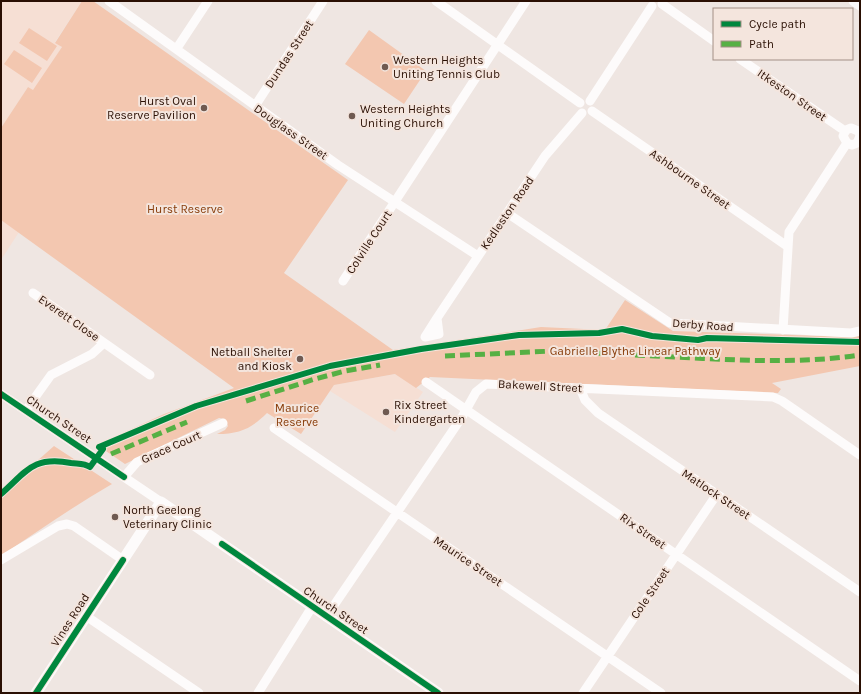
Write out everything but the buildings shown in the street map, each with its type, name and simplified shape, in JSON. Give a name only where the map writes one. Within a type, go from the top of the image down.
[{"type":"main road","name":"Vines Road","points":[[36,693],[161,502]]},
{"type":"main road","name":"Church Street","points":[[161,502],[438,693]]},
{"type":"street","name":"Douglass Street","points":[[109,1],[177,48],[338,165],[478,256]]},
{"type":"street","points":[[177,48],[208,1]]},
{"type":"street","name":"Dundas Street","points":[[255,106],[323,1]]},
{"type":"street","points":[[436,1],[580,103]]},
{"type":"street","name":"Colville Court","points":[[343,281],[526,1]]},
{"type":"street","points":[[853,1],[860,6]]},
{"type":"street","points":[[590,101],[650,4],[658,7],[663,3],[713,40]]},
{"type":"street","name":"Itkeston Street","points":[[741,60],[845,132]]},
{"type":"street","points":[[580,103],[583,100],[590,101]]},
{"type":"street","points":[[580,103],[580,110],[582,113],[586,114],[594,108],[590,101]]},
{"type":"street","name":"Ashbourne Street","points":[[592,111],[787,246]]},
{"type":"street","name":"Kedleston Road","points":[[438,318],[545,156],[582,113]]},
{"type":"street","points":[[849,128],[859,134],[855,144],[847,143],[844,139],[845,132],[849,128]]},
{"type":"street","points":[[783,330],[789,232],[847,143]]},
{"type":"street","name":"Derby Road","points":[[507,213],[667,322],[783,330],[851,333],[860,331]]},
{"type":"street","name":"Everett Close","points":[[33,292],[150,375]]},
{"type":"street","name":"Everett Close","points":[[26,410],[51,375],[92,354],[104,343]]},
{"type":"street","name":"Rix Street","points":[[426,382],[860,681]]},
{"type":"street","name":"Bakewell Street","points":[[326,617],[466,410],[476,392],[486,384],[774,397],[860,455]]},
{"type":"street","name":"Matlock Street","points":[[580,388],[585,400],[598,413],[860,592]]},
{"type":"street","name":"Church Street","points":[[1,394],[161,502]]},
{"type":"street","name":"Grace Court","points":[[124,477],[137,462],[223,423]]},
{"type":"street","name":"Maurice Street","points":[[274,428],[661,693]]},
{"type":"street","name":"Cole Street","points":[[583,693],[717,494]]},
{"type":"street","points":[[1,560],[58,526],[68,524],[74,526],[122,560]]},
{"type":"street","points":[[258,693],[312,607]]},
{"type":"street","points":[[86,616],[199,693]]},
{"type":"shaded area","points":[[1,1],[82,1],[55,42],[62,47],[33,91],[28,87],[1,128]]},
{"type":"shaded area","points":[[1,220],[19,232],[1,260]]},
{"type":"shaded area","name":"Rix Street Kindergarten","points":[[396,374],[423,392],[395,432],[330,391],[334,385]]},
{"type":"green space","name":"Hurst Reserve","points":[[82,1],[93,1],[348,180],[284,273],[393,350],[541,327],[605,330],[625,300],[673,331],[851,337],[860,336],[860,366],[772,383],[781,389],[778,393],[430,377],[416,388],[395,374],[334,385],[301,434],[267,413],[256,423],[245,429],[232,433],[217,434],[225,430],[228,426],[225,419],[219,418],[125,464],[97,445],[164,414],[234,388],[1,220],[1,128],[28,87],[33,90],[62,47],[55,43]]},
{"type":"green space","points":[[29,28],[57,46],[47,61],[19,43]]},
{"type":"green space","name":"Western Heights Uniting Tennis Club","points":[[369,30],[426,71],[404,104],[345,64]]},
{"type":"green space","points":[[14,50],[42,68],[32,83],[4,64]]},
{"type":"green space","points":[[54,446],[112,484],[1,556],[1,493]]},
{"type":"marked path","points":[[445,356],[553,351],[615,354]]},
{"type":"marked path","points":[[635,355],[776,361],[860,355]]},
{"type":"marked path","points":[[246,401],[315,379],[345,371],[380,365]]},
{"type":"marked path","points":[[111,454],[187,422]]},
{"type":"cycle path","points":[[1,494],[25,472],[39,464],[58,461],[83,464],[90,467],[103,449],[99,447],[196,406],[330,366],[421,349],[519,335],[599,333],[622,329],[652,336],[698,340],[707,338],[860,342]]},
{"type":"cycle path","points":[[1,394],[124,477]]},
{"type":"cycle path","points":[[222,544],[438,693]]},
{"type":"cycle path","points":[[36,693],[123,560]]},
{"type":"place","name":"Western Heights Uniting Tennis Club","points":[[385,67]]},
{"type":"place","name":"Hurst Oval Reserve Pavilion","points":[[204,108]]},
{"type":"place","name":"Western Heights Uniting Church","points":[[352,116]]},
{"type":"place","name":"Netball Shelter and Kiosk","points":[[300,359]]},
{"type":"place","name":"Rix Street Kindergarten","points":[[386,412]]},
{"type":"place","name":"North Geelong Veterinary Clinic","points":[[115,517]]},
{"type":"park label","name":"Gabrielle Blythe Linear Pathway","points":[[635,351]]},
{"type":"park label","name":"Maurice Reserve","points":[[297,415]]}]
